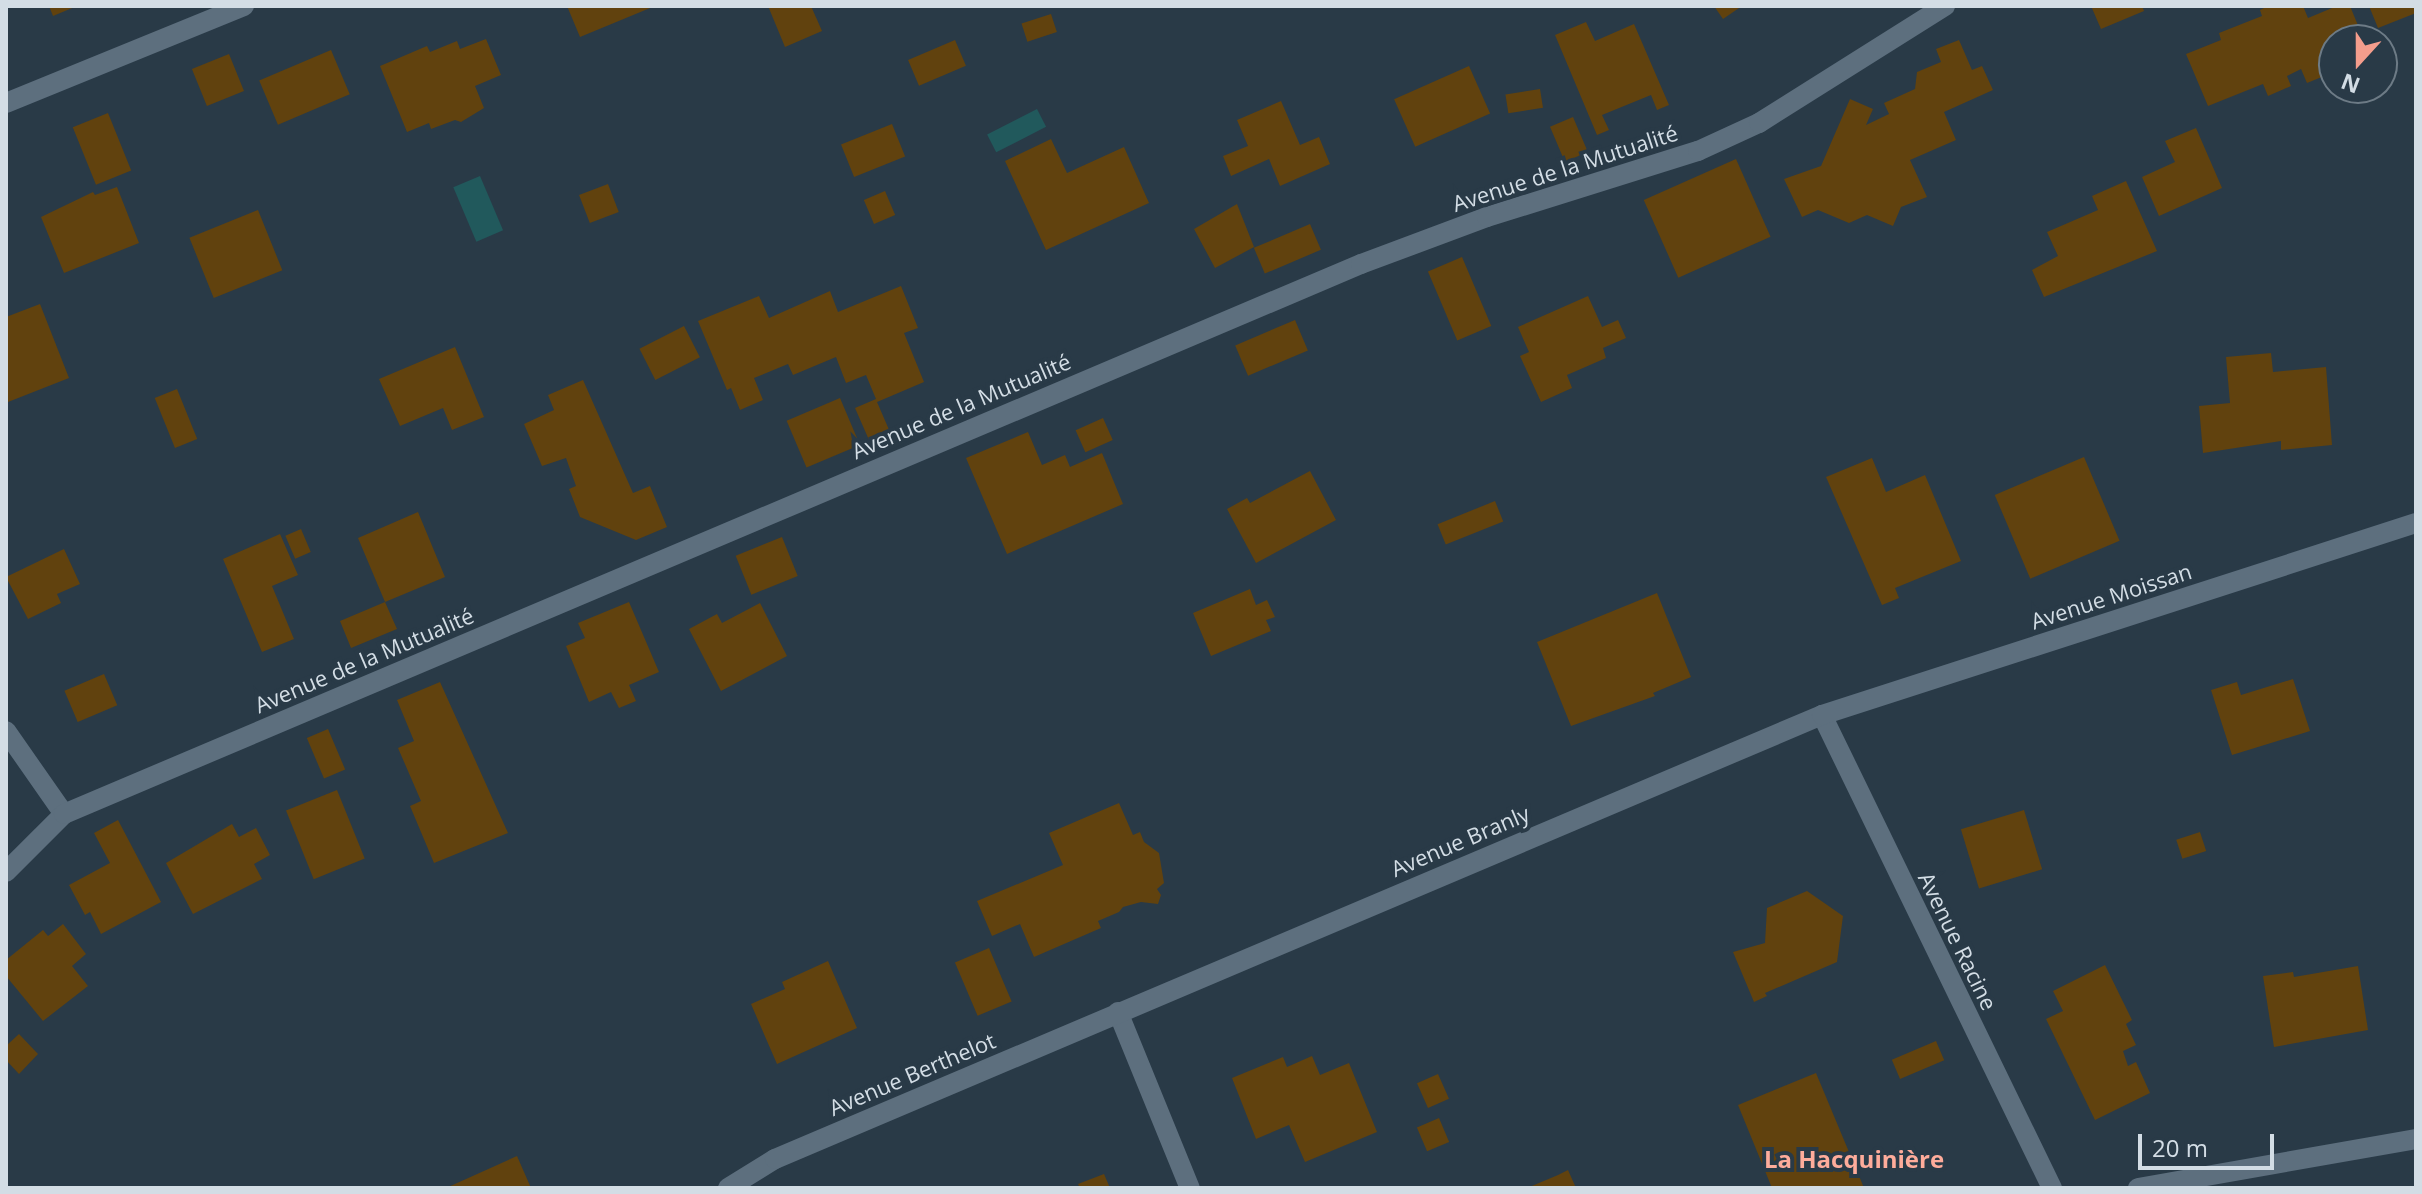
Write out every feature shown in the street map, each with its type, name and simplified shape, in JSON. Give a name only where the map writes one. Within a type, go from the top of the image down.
[{"type":"street","points":[[6,103],[244,6]]},
{"type":"street","name":"Avenue de la Mutualité","points":[[6,872],[64,814],[1361,264],[1487,217],[1698,151],[1759,123],[1945,6]]},
{"type":"street","name":"Avenue Moissan","points":[[1822,715],[2416,523]]},
{"type":"street","name":"Avenue Branly","points":[[1118,1012],[1822,715]]},
{"type":"street","name":"Avenue Racine","points":[[1822,715],[2052,1188]]},
{"type":"street","points":[[6,731],[64,814]]},
{"type":"street","points":[[1118,1012],[1190,1188]]},
{"type":"street","name":"Avenue Berthelot","points":[[728,1188],[775,1159],[1118,1012]]},
{"type":"street","points":[[2138,1188],[2416,1139]]},
{"type":"shaded area","points":[[1037,109],[1046,127],[996,152],[987,134]]},
{"type":"shaded area","points":[[480,176],[503,230],[476,242],[453,187]]},
{"type":"building","points":[[49,6],[77,6],[53,16]]},
{"type":"building","points":[[567,6],[655,6],[580,37]]},
{"type":"building","points":[[768,6],[811,6],[822,31],[785,47]]},
{"type":"building","points":[[1714,6],[1742,6],[1723,19]]},
{"type":"building","points":[[2091,6],[2142,6],[2144,11],[2101,29]]},
{"type":"building","points":[[2268,6],[2303,6],[2308,18],[2337,6],[2350,6],[2357,24],[2318,24],[2318,79],[2307,83],[2301,69],[2287,76],[2291,86],[2268,96],[2263,84],[2208,106],[2186,54],[2221,40],[2219,33],[2262,16],[2260,10]]},
{"type":"building","points":[[2369,6],[2416,6],[2416,13],[2388,24],[2376,24]]},
{"type":"building","points":[[1051,14],[1057,32],[1027,42],[1022,24]]},
{"type":"building","points":[[1586,22],[1595,41],[1634,24],[1669,105],[1657,110],[1651,95],[1602,115],[1609,130],[1597,135],[1555,35]]},
{"type":"building","points":[[486,39],[501,75],[475,86],[484,108],[461,122],[455,120],[431,129],[429,123],[407,132],[380,66],[427,46],[430,52],[457,41],[460,49]]},
{"type":"building","points":[[955,40],[966,66],[919,86],[908,60]]},
{"type":"building","points":[[1959,40],[1972,70],[1982,66],[1993,90],[1944,112],[1956,140],[1910,160],[1927,197],[1901,207],[1893,226],[1867,215],[1849,223],[1818,210],[1802,217],[1784,179],[1821,166],[1850,99],[1873,109],[1866,125],[1889,114],[1884,103],[1915,89],[1917,72],[1941,62],[1936,49]]},
{"type":"building","points":[[331,50],[350,94],[278,125],[259,80]]},
{"type":"building","points":[[229,54],[244,91],[207,106],[192,69]]},
{"type":"building","points":[[1469,66],[1490,114],[1415,147],[1394,99]]},
{"type":"building","points":[[1540,89],[1543,108],[1508,113],[1505,94]]},
{"type":"building","points":[[1281,101],[1300,145],[1319,137],[1330,164],[1280,186],[1269,159],[1231,176],[1223,156],[1248,146],[1237,120]]},
{"type":"building","points":[[108,113],[131,170],[96,185],[73,127]]},
{"type":"building","points":[[1573,117],[1588,152],[1565,162],[1550,127]]},
{"type":"building","points":[[892,124],[905,156],[854,177],[841,145]]},
{"type":"building","points":[[2196,128],[2222,188],[2159,216],[2142,177],[2175,162],[2165,141]]},
{"type":"building","points":[[1051,139],[1067,173],[1124,147],[1149,203],[1046,250],[1005,161]]},
{"type":"building","points":[[1736,159],[1771,237],[1678,278],[1644,200]]},
{"type":"building","points":[[2126,181],[2157,251],[2044,297],[2032,270],[2058,256],[2047,232],[2098,210],[2092,196]]},
{"type":"building","points":[[608,184],[619,212],[590,223],[579,195]]},
{"type":"building","points":[[117,187],[139,243],[64,273],[41,217],[93,192],[95,195]]},
{"type":"building","points":[[885,191],[895,215],[874,224],[864,200]]},
{"type":"building","points":[[1237,204],[1254,247],[1215,268],[1194,229]]},
{"type":"building","points":[[258,210],[282,270],[214,298],[189,238]]},
{"type":"building","points":[[1310,224],[1321,250],[1265,274],[1254,248]]},
{"type":"building","points":[[1462,257],[1491,326],[1457,340],[1428,271]]},
{"type":"building","points":[[901,286],[918,328],[904,333],[924,382],[877,402],[890,432],[869,440],[855,408],[876,399],[866,375],[846,383],[836,357],[793,375],[788,364],[754,378],[763,400],[740,410],[731,388],[727,390],[698,321],[759,296],[769,318],[830,291],[838,312]]},
{"type":"building","points":[[1588,296],[1602,327],[1618,320],[1626,338],[1603,348],[1606,358],[1567,375],[1572,388],[1541,402],[1520,356],[1529,352],[1518,327]]},
{"type":"building","points":[[40,304],[69,378],[8,402],[6,317]]},
{"type":"building","points":[[1295,320],[1308,350],[1248,376],[1235,345]]},
{"type":"building","points":[[684,326],[700,357],[655,380],[639,349]]},
{"type":"building","points":[[455,347],[484,417],[452,430],[443,408],[400,426],[379,379]]},
{"type":"building","points":[[2271,353],[2273,372],[2326,367],[2332,445],[2281,450],[2281,441],[2203,453],[2199,406],[2230,403],[2226,357]]},
{"type":"building","points":[[583,380],[633,493],[650,486],[667,527],[636,540],[580,517],[569,489],[576,486],[566,458],[542,466],[524,424],[554,410],[548,395]]},
{"type":"building","points":[[177,389],[197,439],[175,448],[155,398]]},
{"type":"building","points":[[840,398],[860,445],[807,468],[787,421]]},
{"type":"building","points":[[1103,418],[1113,440],[1085,452],[1076,430]]},
{"type":"building","points":[[1028,432],[1042,465],[1065,455],[1070,467],[1102,453],[1123,504],[1007,554],[966,458]]},
{"type":"building","points":[[2084,457],[2120,541],[2030,579],[1995,495]]},
{"type":"building","points":[[1872,458],[1886,492],[1925,475],[1961,561],[1895,588],[1899,598],[1882,605],[1826,477]]},
{"type":"building","points":[[1310,471],[1336,520],[1256,563],[1227,509],[1247,498],[1250,503]]},
{"type":"building","points":[[1495,501],[1503,521],[1446,545],[1438,524]]},
{"type":"building","points":[[418,512],[445,577],[385,602],[358,538]]},
{"type":"building","points":[[301,529],[311,552],[295,559],[285,536]]},
{"type":"building","points":[[280,534],[298,575],[272,586],[294,639],[262,652],[223,559]]},
{"type":"building","points":[[782,537],[798,576],[751,595],[736,556]]},
{"type":"building","points":[[64,549],[80,584],[57,594],[61,603],[28,619],[6,577]]},
{"type":"building","points":[[1250,589],[1256,605],[1267,600],[1275,617],[1266,620],[1271,631],[1211,656],[1193,613]]},
{"type":"building","points":[[1657,593],[1691,677],[1653,693],[1655,696],[1571,726],[1537,642]]},
{"type":"building","points":[[385,602],[397,629],[351,648],[340,621]]},
{"type":"building","points":[[629,602],[659,672],[629,685],[636,701],[619,708],[611,692],[589,702],[566,646],[585,638],[578,623]]},
{"type":"building","points":[[760,603],[787,656],[721,691],[689,629],[717,614],[722,623]]},
{"type":"building","points":[[104,674],[117,705],[78,722],[64,691]]},
{"type":"building","points":[[2293,679],[2310,731],[2232,755],[2211,690],[2237,682],[2241,695]]},
{"type":"building","points":[[440,682],[508,833],[434,863],[410,806],[421,801],[398,748],[414,741],[397,700]]},
{"type":"building","points":[[328,729],[345,770],[324,778],[307,738]]},
{"type":"building","points":[[337,790],[365,859],[314,879],[286,811]]},
{"type":"building","points":[[1119,803],[1133,835],[1140,832],[1144,842],[1159,853],[1164,883],[1157,889],[1161,895],[1158,904],[1141,902],[1123,907],[1119,912],[1098,921],[1101,928],[1034,957],[1020,924],[992,936],[977,901],[1063,865],[1049,833]]},
{"type":"building","points":[[2024,810],[2042,869],[1979,889],[1961,829]]},
{"type":"building","points":[[118,820],[161,902],[101,934],[90,912],[85,915],[69,885],[110,863],[94,833]]},
{"type":"building","points":[[232,824],[239,837],[256,828],[270,855],[254,864],[262,879],[193,914],[166,863]]},
{"type":"building","points":[[2200,832],[2206,851],[2182,859],[2176,840]]},
{"type":"building","points":[[1807,891],[1843,916],[1837,962],[1765,993],[1767,996],[1754,1002],[1733,952],[1765,943],[1767,908]]},
{"type":"building","points":[[63,924],[86,954],[72,966],[88,986],[43,1021],[6,976],[6,960],[43,930],[48,936]]},
{"type":"building","points":[[989,948],[1012,1001],[978,1016],[955,962]]},
{"type":"building","points":[[828,961],[857,1028],[777,1064],[751,1004],[785,989],[782,982]]},
{"type":"building","points":[[2105,965],[2132,1020],[2126,1024],[2136,1045],[2123,1051],[2128,1066],[2136,1062],[2150,1093],[2095,1120],[2046,1019],[2063,1011],[2053,991]]},
{"type":"building","points":[[2358,966],[2368,1030],[2274,1047],[2263,976],[2293,972],[2294,977]]},
{"type":"building","points":[[19,1034],[38,1054],[19,1074],[6,1060],[6,1046]]},
{"type":"building","points":[[1936,1041],[1944,1060],[1900,1079],[1892,1060]]},
{"type":"building","points":[[1312,1056],[1320,1075],[1349,1063],[1377,1132],[1305,1162],[1289,1125],[1256,1139],[1232,1078],[1283,1057],[1287,1067]]},
{"type":"building","points":[[1816,1073],[1864,1188],[1772,1188],[1738,1105]]},
{"type":"building","points":[[1438,1074],[1449,1099],[1428,1108],[1417,1083]]},
{"type":"building","points":[[1439,1118],[1449,1142],[1427,1151],[1417,1127]]},
{"type":"building","points":[[517,1156],[531,1188],[446,1188]]},
{"type":"building","points":[[1568,1170],[1576,1188],[1527,1188],[1558,1175]]},
{"type":"building","points":[[1104,1174],[1110,1188],[1080,1188],[1078,1184]]},
{"type":"district","name":"La Hacquinière","points":[[1854,1159]]}]
